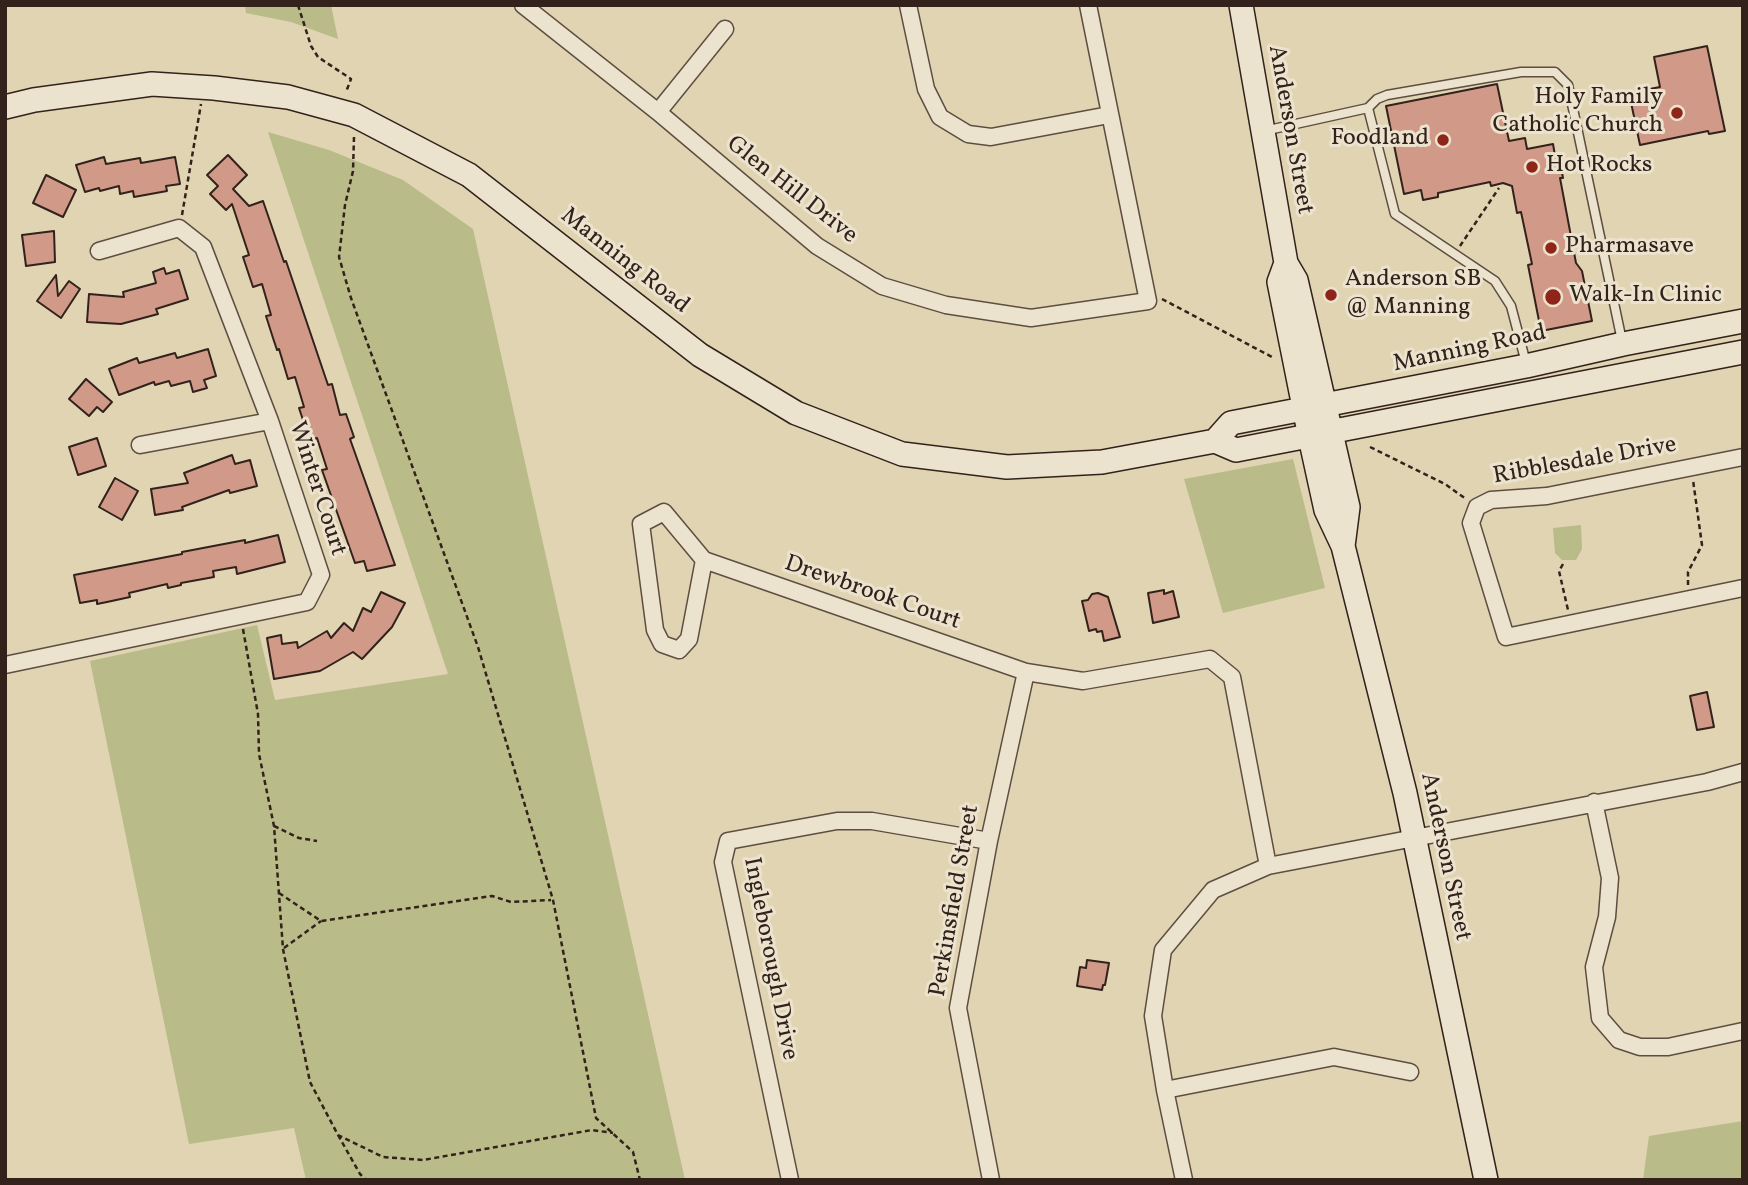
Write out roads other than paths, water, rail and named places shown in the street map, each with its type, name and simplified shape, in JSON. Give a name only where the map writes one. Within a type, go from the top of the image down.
[{"type":"main road","name":"Anderson Street","points":[[1241,5],[1261,132],[1286,263],[1296,280],[1315,407],[1321,435],[1348,507],[1343,546],[1405,793],[1486,1180]]},
{"type":"main road","name":"Manning Road","points":[[5,107],[34,100],[152,84],[288,97],[354,115],[469,175],[700,355],[796,413],[902,454],[1007,467],[1102,463],[1215,441],[1236,450],[1743,352]]},
{"type":"main road","name":"Manning Road","points":[[1215,441],[1231,423],[1743,321]]},
{"type":"street","name":"Glen Hill Drive","points":[[523,5],[659,111],[817,246],[882,286],[946,305],[1031,318],[1148,301],[1109,115]]},
{"type":"street","points":[[908,5],[926,89],[940,117],[968,134],[991,137],[1109,115],[1088,5]]},
{"type":"street","points":[[659,111],[725,29]]},
{"type":"street","name":"Winter Court","points":[[5,665],[307,602],[321,575],[270,421],[203,247],[179,228],[99,251]]},
{"type":"street","points":[[140,445],[270,421]]},
{"type":"street","name":"Ribblesdale Drive","points":[[1743,457],[1547,496],[1491,500],[1477,507],[1471,523],[1506,637],[1743,588]]},
{"type":"street","points":[[664,512],[704,560],[689,639],[679,650],[662,644],[655,630],[641,524],[664,512]]},
{"type":"street","name":"Drewbrook Court","points":[[704,560],[1026,672],[1083,681],[1210,659],[1232,677],[1268,866]]},
{"type":"street","name":"Perkinsfield Street","points":[[991,1180],[958,1008],[989,841],[1026,672]]},
{"type":"street","points":[[1184,1180],[1153,1016],[1163,950],[1213,890],[1268,866],[1707,782],[1743,772]]},
{"type":"street","points":[[1594,802],[1609,878],[1607,917],[1594,967],[1600,1018],[1619,1040],[1640,1047],[1668,1047],[1743,1031]]},
{"type":"street","name":"Ingleborough Drive","points":[[790,1180],[723,862],[728,841],[837,821],[872,821],[989,841]]},
{"type":"street","points":[[1165,1090],[1334,1058],[1410,1072]]},
{"type":"lane","points":[[1261,132],[1368,108],[1377,99],[1387,95],[1521,72],[1555,72],[1568,85],[1623,344]]},
{"type":"lane","points":[[1368,108],[1395,214],[1495,281],[1511,306],[1526,366]]},
{"type":"place","name":"Holy Family Catholic Church","points":[[1677,113]]},
{"type":"place","name":"Foodland","points":[[1443,140]]},
{"type":"place","name":"Hot Rocks","points":[[1532,167]]},
{"type":"place","name":"Pharmasave","points":[[1551,248]]},
{"type":"place","name":"Anderson SB @ Manning","points":[[1331,295]]},
{"type":"place","name":"Walk-In Clinic","points":[[1553,297]]}]
